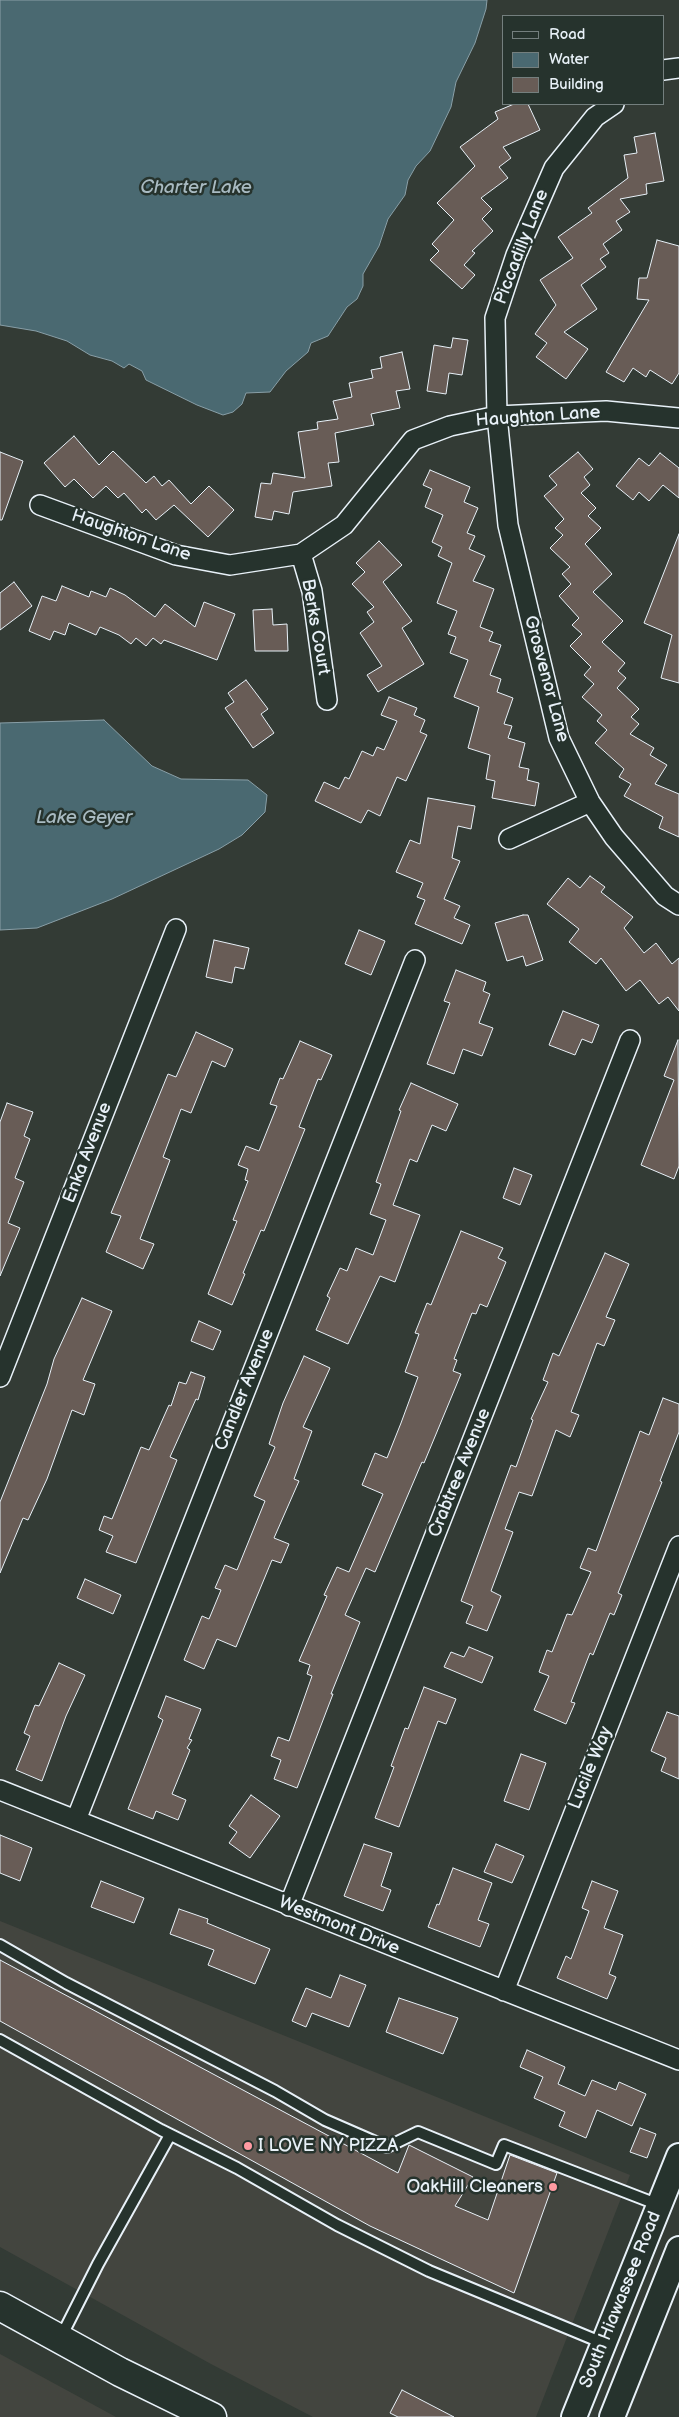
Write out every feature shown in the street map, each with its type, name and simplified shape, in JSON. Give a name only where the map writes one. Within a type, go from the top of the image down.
[{"type":"main road","points":[[0,2306],[120,2372],[212,2417]]},
{"type":"main road","points":[[120,2372],[188,2417]]},
{"type":"street","points":[[664,70],[679,68]]},
{"type":"street","name":"Piccadilly Lane","points":[[497,416],[495,318],[516,256],[554,168],[596,116],[612,105]]},
{"type":"street","name":"Haughton Lane","points":[[40,505],[185,556],[230,565],[300,554],[344,525],[412,440],[450,426],[497,416],[606,411],[679,418]]},
{"type":"street","name":"Grosvenor Lane","points":[[497,416],[508,525],[559,738],[590,802],[614,837],[665,896],[679,905]]},
{"type":"street","name":"Berks Court","points":[[300,554],[312,591],[327,700]]},
{"type":"street","points":[[509,840],[590,802]]},
{"type":"street","name":"Enka Avenue","points":[[0,1377],[176,930]]},
{"type":"street","name":"Candler Avenue","points":[[76,1820],[415,960]]},
{"type":"street","name":"Crabtree Avenue","points":[[289,1906],[630,1040]]},
{"type":"street","name":"Lucile Way","points":[[504,1991],[679,1546]]},
{"type":"street","name":"Westmont Drive","points":[[0,1790],[679,2060]]},
{"type":"street","name":"South Hiawassee Road","points":[[574,2417],[679,2156]]},
{"type":"street","name":"South Hiawassee Road","points":[[612,2417],[679,2249]]},
{"type":"lane","points":[[0,1945],[66,1983],[275,2091],[325,2120],[387,2147],[418,2132],[496,2164],[504,2145],[659,2205]]},
{"type":"lane","points":[[0,2040],[170,2135],[237,2168],[337,2225],[429,2271],[603,2344]]},
{"type":"lane","points":[[60,2339],[98,2264],[170,2135]]},
{"type":"shaded area","points":[[0,1921],[630,2175],[536,2417],[313,2417],[211,2364],[0,2247]]},
{"type":"shaded area","points":[[0,2354],[116,2417],[0,2417]]},
{"type":"water","name":"Charter Lake","points":[[0,0],[487,0],[475,43],[456,82],[451,107],[430,151],[416,166],[408,180],[405,195],[388,219],[379,246],[363,274],[363,286],[357,299],[347,307],[328,336],[311,343],[308,352],[286,371],[270,392],[246,393],[242,404],[233,412],[223,415],[197,405],[146,380],[142,371],[129,364],[124,368],[112,361],[90,355],[67,341],[36,331],[0,325]]},
{"type":"water","name":"Lake Geyer","points":[[104,720],[152,766],[181,779],[248,780],[267,795],[265,812],[242,835],[219,849],[112,899],[37,928],[0,930],[0,723]]},
{"type":"building","points":[[512,105],[528,105],[540,130],[503,147],[511,158],[499,167],[508,178],[481,198],[492,209],[482,219],[493,231],[472,251],[475,253],[464,265],[475,275],[462,289],[430,260],[439,251],[432,244],[454,220],[437,203],[475,166],[460,147],[498,119],[495,112]]},
{"type":"building","points":[[655,133],[664,181],[646,184],[647,194],[620,199],[630,212],[616,221],[622,230],[603,244],[609,253],[600,259],[606,267],[581,285],[597,309],[564,332],[588,349],[566,379],[536,357],[547,343],[535,334],[556,305],[540,280],[573,258],[558,237],[592,213],[588,208],[628,178],[624,155],[637,153],[634,137]]},
{"type":"building","points":[[657,240],[679,246],[679,373],[672,384],[650,370],[646,377],[633,368],[624,382],[606,372],[649,300],[637,299],[639,278],[647,278]]},
{"type":"building","points":[[453,338],[468,340],[462,375],[449,373],[446,394],[427,391],[434,345],[451,348]]},
{"type":"building","points":[[402,352],[410,389],[396,391],[400,408],[371,414],[374,425],[335,433],[339,462],[328,463],[332,486],[293,492],[289,514],[274,511],[272,520],[255,517],[261,483],[271,484],[273,473],[305,478],[298,432],[318,429],[317,422],[338,419],[333,401],[352,397],[349,383],[373,378],[371,370],[382,368],[380,357]]},
{"type":"building","points":[[74,436],[99,465],[113,451],[146,483],[154,476],[162,486],[169,480],[191,504],[209,486],[234,510],[208,537],[174,505],[156,520],[146,509],[142,513],[124,493],[118,498],[106,486],[93,498],[74,479],[65,487],[44,463]]},
{"type":"building","points":[[0,452],[23,461],[2,520],[0,520]]},
{"type":"building","points":[[578,452],[593,469],[584,477],[590,485],[581,493],[596,508],[588,516],[601,528],[585,544],[612,574],[593,592],[623,621],[602,642],[625,663],[618,671],[626,678],[617,688],[639,709],[631,717],[639,724],[630,734],[654,748],[650,755],[667,765],[655,784],[679,794],[679,837],[659,828],[663,817],[624,796],[631,784],[619,777],[624,769],[595,743],[607,730],[597,721],[602,715],[582,697],[594,684],[584,675],[591,667],[570,646],[582,634],[572,625],[579,618],[559,596],[571,584],[562,574],[570,567],[550,548],[563,535],[555,528],[564,519],[544,496],[557,485],[549,476]]},
{"type":"building","points":[[660,453],[679,468],[679,498],[663,485],[649,501],[639,492],[633,500],[616,486],[639,458],[649,466]]},
{"type":"building","points":[[430,470],[470,487],[464,502],[478,508],[467,533],[475,536],[469,549],[485,556],[473,581],[494,589],[480,627],[493,632],[489,641],[501,645],[490,675],[501,679],[497,692],[513,698],[504,724],[512,726],[508,738],[525,743],[519,767],[529,769],[527,780],[539,783],[535,806],[492,798],[495,781],[486,779],[490,755],[468,748],[479,707],[454,697],[468,660],[450,653],[456,637],[448,634],[457,611],[437,603],[452,563],[438,556],[442,547],[432,542],[443,515],[425,507],[432,489],[423,485]]},
{"type":"building","points":[[679,534],[679,683],[661,678],[672,635],[644,623]]},
{"type":"building","points":[[379,541],[402,565],[383,582],[412,621],[402,628],[424,664],[378,692],[367,675],[382,666],[360,633],[374,622],[367,612],[374,607],[352,584],[365,572],[356,563]]},
{"type":"building","points":[[14,582],[32,606],[0,630],[0,593]]},
{"type":"building","points":[[62,586],[89,597],[91,591],[106,597],[110,588],[125,595],[155,617],[165,604],[195,627],[204,602],[235,614],[217,660],[164,640],[161,644],[153,638],[146,646],[136,638],[131,644],[119,635],[100,627],[96,635],[69,623],[65,635],[54,631],[50,640],[29,631],[42,596],[56,601]]},
{"type":"building","points":[[272,609],[273,625],[287,624],[288,651],[255,651],[253,610]]},
{"type":"building","points":[[246,680],[268,709],[261,714],[274,733],[253,748],[225,708],[234,702],[228,693]]},
{"type":"building","points":[[389,697],[417,708],[414,715],[425,720],[420,732],[427,735],[406,781],[397,777],[380,816],[368,810],[361,823],[315,801],[324,782],[339,789],[345,777],[349,779],[362,751],[373,756],[377,747],[384,750],[397,721],[381,715]]},
{"type":"building","points":[[428,798],[475,806],[471,829],[458,826],[452,858],[460,861],[444,899],[460,906],[454,918],[470,925],[462,944],[415,924],[425,900],[417,897],[423,883],[396,872],[410,840],[420,844]]},
{"type":"building","points":[[590,876],[605,887],[601,892],[633,917],[624,928],[644,953],[656,943],[672,964],[679,958],[679,1011],[668,997],[659,1004],[640,980],[626,991],[601,958],[596,964],[569,942],[579,929],[547,904],[568,878],[580,888]]},
{"type":"building","points":[[528,915],[543,960],[526,966],[523,956],[507,961],[495,923]]},
{"type":"building","points":[[359,930],[385,941],[371,975],[345,964]]},
{"type":"building","points":[[214,940],[249,948],[244,969],[235,967],[232,983],[206,977]]},
{"type":"building","points":[[456,970],[486,982],[483,991],[490,994],[479,1023],[493,1028],[482,1056],[463,1049],[454,1074],[427,1064],[450,1003],[444,1001]]},
{"type":"building","points":[[563,1011],[599,1025],[592,1043],[582,1039],[575,1055],[549,1045]]},
{"type":"building","points":[[196,1032],[233,1049],[225,1067],[212,1061],[191,1113],[181,1109],[163,1157],[170,1160],[140,1239],[154,1244],[143,1269],[106,1252],[121,1216],[111,1213],[168,1074],[176,1077]]},
{"type":"building","points":[[678,1040],[679,1166],[674,1179],[641,1165],[674,1080],[664,1076]]},
{"type":"building","points":[[300,1041],[332,1055],[321,1080],[318,1079],[299,1127],[305,1129],[264,1231],[261,1230],[243,1273],[245,1274],[232,1305],[208,1294],[237,1221],[233,1220],[248,1181],[245,1180],[248,1169],[238,1165],[246,1146],[259,1151],[277,1106],[270,1104],[280,1078],[283,1079]]},
{"type":"building","points":[[411,1083],[458,1104],[446,1131],[432,1125],[417,1162],[410,1159],[393,1205],[420,1215],[395,1282],[380,1276],[348,1344],[316,1330],[330,1298],[327,1296],[340,1268],[347,1271],[356,1248],[373,1255],[386,1220],[370,1214],[381,1184],[376,1182],[401,1111],[399,1110]]},
{"type":"building","points":[[7,1103],[33,1112],[24,1136],[30,1139],[15,1178],[24,1182],[8,1223],[20,1228],[0,1276],[0,1122]]},
{"type":"building","points":[[514,1168],[532,1175],[520,1205],[503,1198]]},
{"type":"building","points":[[461,1231],[503,1248],[498,1258],[506,1262],[487,1307],[480,1304],[476,1314],[472,1313],[454,1359],[457,1360],[453,1371],[461,1374],[424,1463],[422,1462],[375,1572],[366,1568],[345,1615],[360,1622],[331,1694],[333,1694],[297,1788],[274,1779],[281,1760],[271,1756],[278,1737],[289,1741],[312,1676],[307,1674],[310,1665],[299,1661],[327,1596],[324,1595],[337,1567],[349,1572],[383,1494],[362,1485],[375,1453],[387,1458],[401,1423],[418,1377],[405,1372],[419,1334],[415,1333],[427,1303],[431,1305]]},
{"type":"building","points":[[605,1253],[629,1264],[606,1317],[615,1320],[604,1346],[597,1343],[571,1412],[579,1415],[570,1437],[556,1430],[532,1496],[519,1492],[505,1529],[513,1532],[491,1591],[501,1596],[487,1631],[466,1623],[473,1606],[461,1601],[511,1465],[516,1467],[533,1420],[531,1419],[548,1382],[543,1380],[553,1353],[559,1356]]},
{"type":"building","points":[[82,1298],[112,1311],[83,1380],[95,1384],[84,1415],[72,1410],[47,1479],[28,1520],[23,1518],[0,1573],[0,1502],[47,1384],[54,1359]]},
{"type":"building","points":[[199,1321],[221,1331],[213,1350],[191,1341]]},
{"type":"building","points":[[304,1356],[330,1368],[303,1427],[312,1431],[294,1479],[299,1481],[274,1538],[289,1544],[281,1563],[272,1560],[236,1647],[217,1639],[204,1669],[184,1660],[202,1616],[209,1619],[221,1590],[215,1588],[225,1565],[237,1570],[265,1501],[254,1496],[275,1447],[269,1444],[283,1403]]},
{"type":"building","points":[[191,1372],[205,1377],[198,1400],[196,1399],[170,1457],[177,1460],[136,1563],[106,1552],[113,1536],[99,1530],[104,1516],[112,1519],[141,1447],[149,1450],[169,1405],[171,1406],[179,1382],[186,1384]]},
{"type":"building","points":[[663,1398],[679,1404],[679,1432],[660,1481],[662,1482],[618,1593],[622,1595],[614,1615],[610,1613],[593,1655],[590,1653],[571,1702],[575,1703],[566,1724],[534,1710],[549,1676],[539,1672],[547,1650],[552,1652],[567,1614],[572,1615],[591,1572],[580,1568],[588,1548],[596,1551],[640,1431],[649,1435]]},
{"type":"building","points":[[85,1579],[121,1595],[113,1614],[77,1598]]},
{"type":"building","points":[[469,1647],[493,1657],[482,1683],[444,1667],[451,1652],[464,1657]]},
{"type":"building","points":[[59,1663],[85,1675],[66,1716],[42,1781],[16,1770],[30,1736],[24,1733],[35,1705],[39,1706]]},
{"type":"building","points":[[424,1687],[456,1699],[446,1724],[438,1721],[399,1827],[375,1818],[394,1767],[391,1766],[405,1728],[408,1729]]},
{"type":"building","points":[[166,1696],[201,1709],[189,1739],[192,1740],[187,1748],[190,1750],[172,1794],[186,1800],[178,1820],[156,1811],[153,1819],[128,1809],[163,1720],[158,1717]]},
{"type":"building","points":[[667,1712],[679,1716],[679,1779],[661,1771],[666,1758],[651,1751]]},
{"type":"building","points":[[521,1754],[546,1763],[529,1810],[504,1801]]},
{"type":"building","points":[[251,1795],[280,1816],[250,1858],[229,1843],[237,1832],[229,1826]]},
{"type":"building","points":[[0,1835],[32,1848],[20,1881],[0,1873]]},
{"type":"building","points":[[364,1844],[392,1853],[381,1886],[391,1890],[383,1911],[344,1896]]},
{"type":"building","points":[[496,1844],[524,1856],[512,1883],[484,1872]]},
{"type":"building","points":[[453,1868],[492,1883],[478,1920],[489,1924],[480,1947],[428,1927],[437,1904],[439,1905]]},
{"type":"building","points":[[101,1881],[144,1898],[134,1923],[91,1907]]},
{"type":"building","points":[[592,1881],[618,1891],[604,1928],[623,1935],[609,1974],[616,1977],[607,1999],[557,1978],[566,1956],[571,1959],[589,1911],[582,1908]]},
{"type":"building","points":[[179,1909],[208,1919],[207,1923],[270,1949],[255,1984],[208,1965],[214,1950],[170,1934]]},
{"type":"building","points":[[0,1960],[398,2173],[409,2145],[473,2177],[455,2206],[488,2220],[510,2155],[557,2173],[514,2293],[370,2226],[0,2021]]},
{"type":"building","points":[[340,1975],[366,1985],[349,2027],[312,2013],[306,2027],[292,2021],[306,1988],[331,1998]]},
{"type":"building","points":[[399,1998],[458,2018],[443,2054],[386,2032]]},
{"type":"building","points":[[527,2050],[565,2067],[558,2084],[585,2096],[592,2080],[616,2090],[619,2082],[646,2094],[632,2126],[597,2110],[586,2138],[559,2126],[565,2112],[534,2098],[543,2077],[520,2067]]},
{"type":"building","points":[[640,2128],[656,2134],[647,2158],[630,2152]]},
{"type":"building","points":[[402,2390],[454,2417],[398,2417],[390,2413]]},
{"type":"place","name":"I LOVE NY PIZZA","points":[[248,2146]]},
{"type":"place","name":"OakHill Cleaners","points":[[553,2187]]}]
